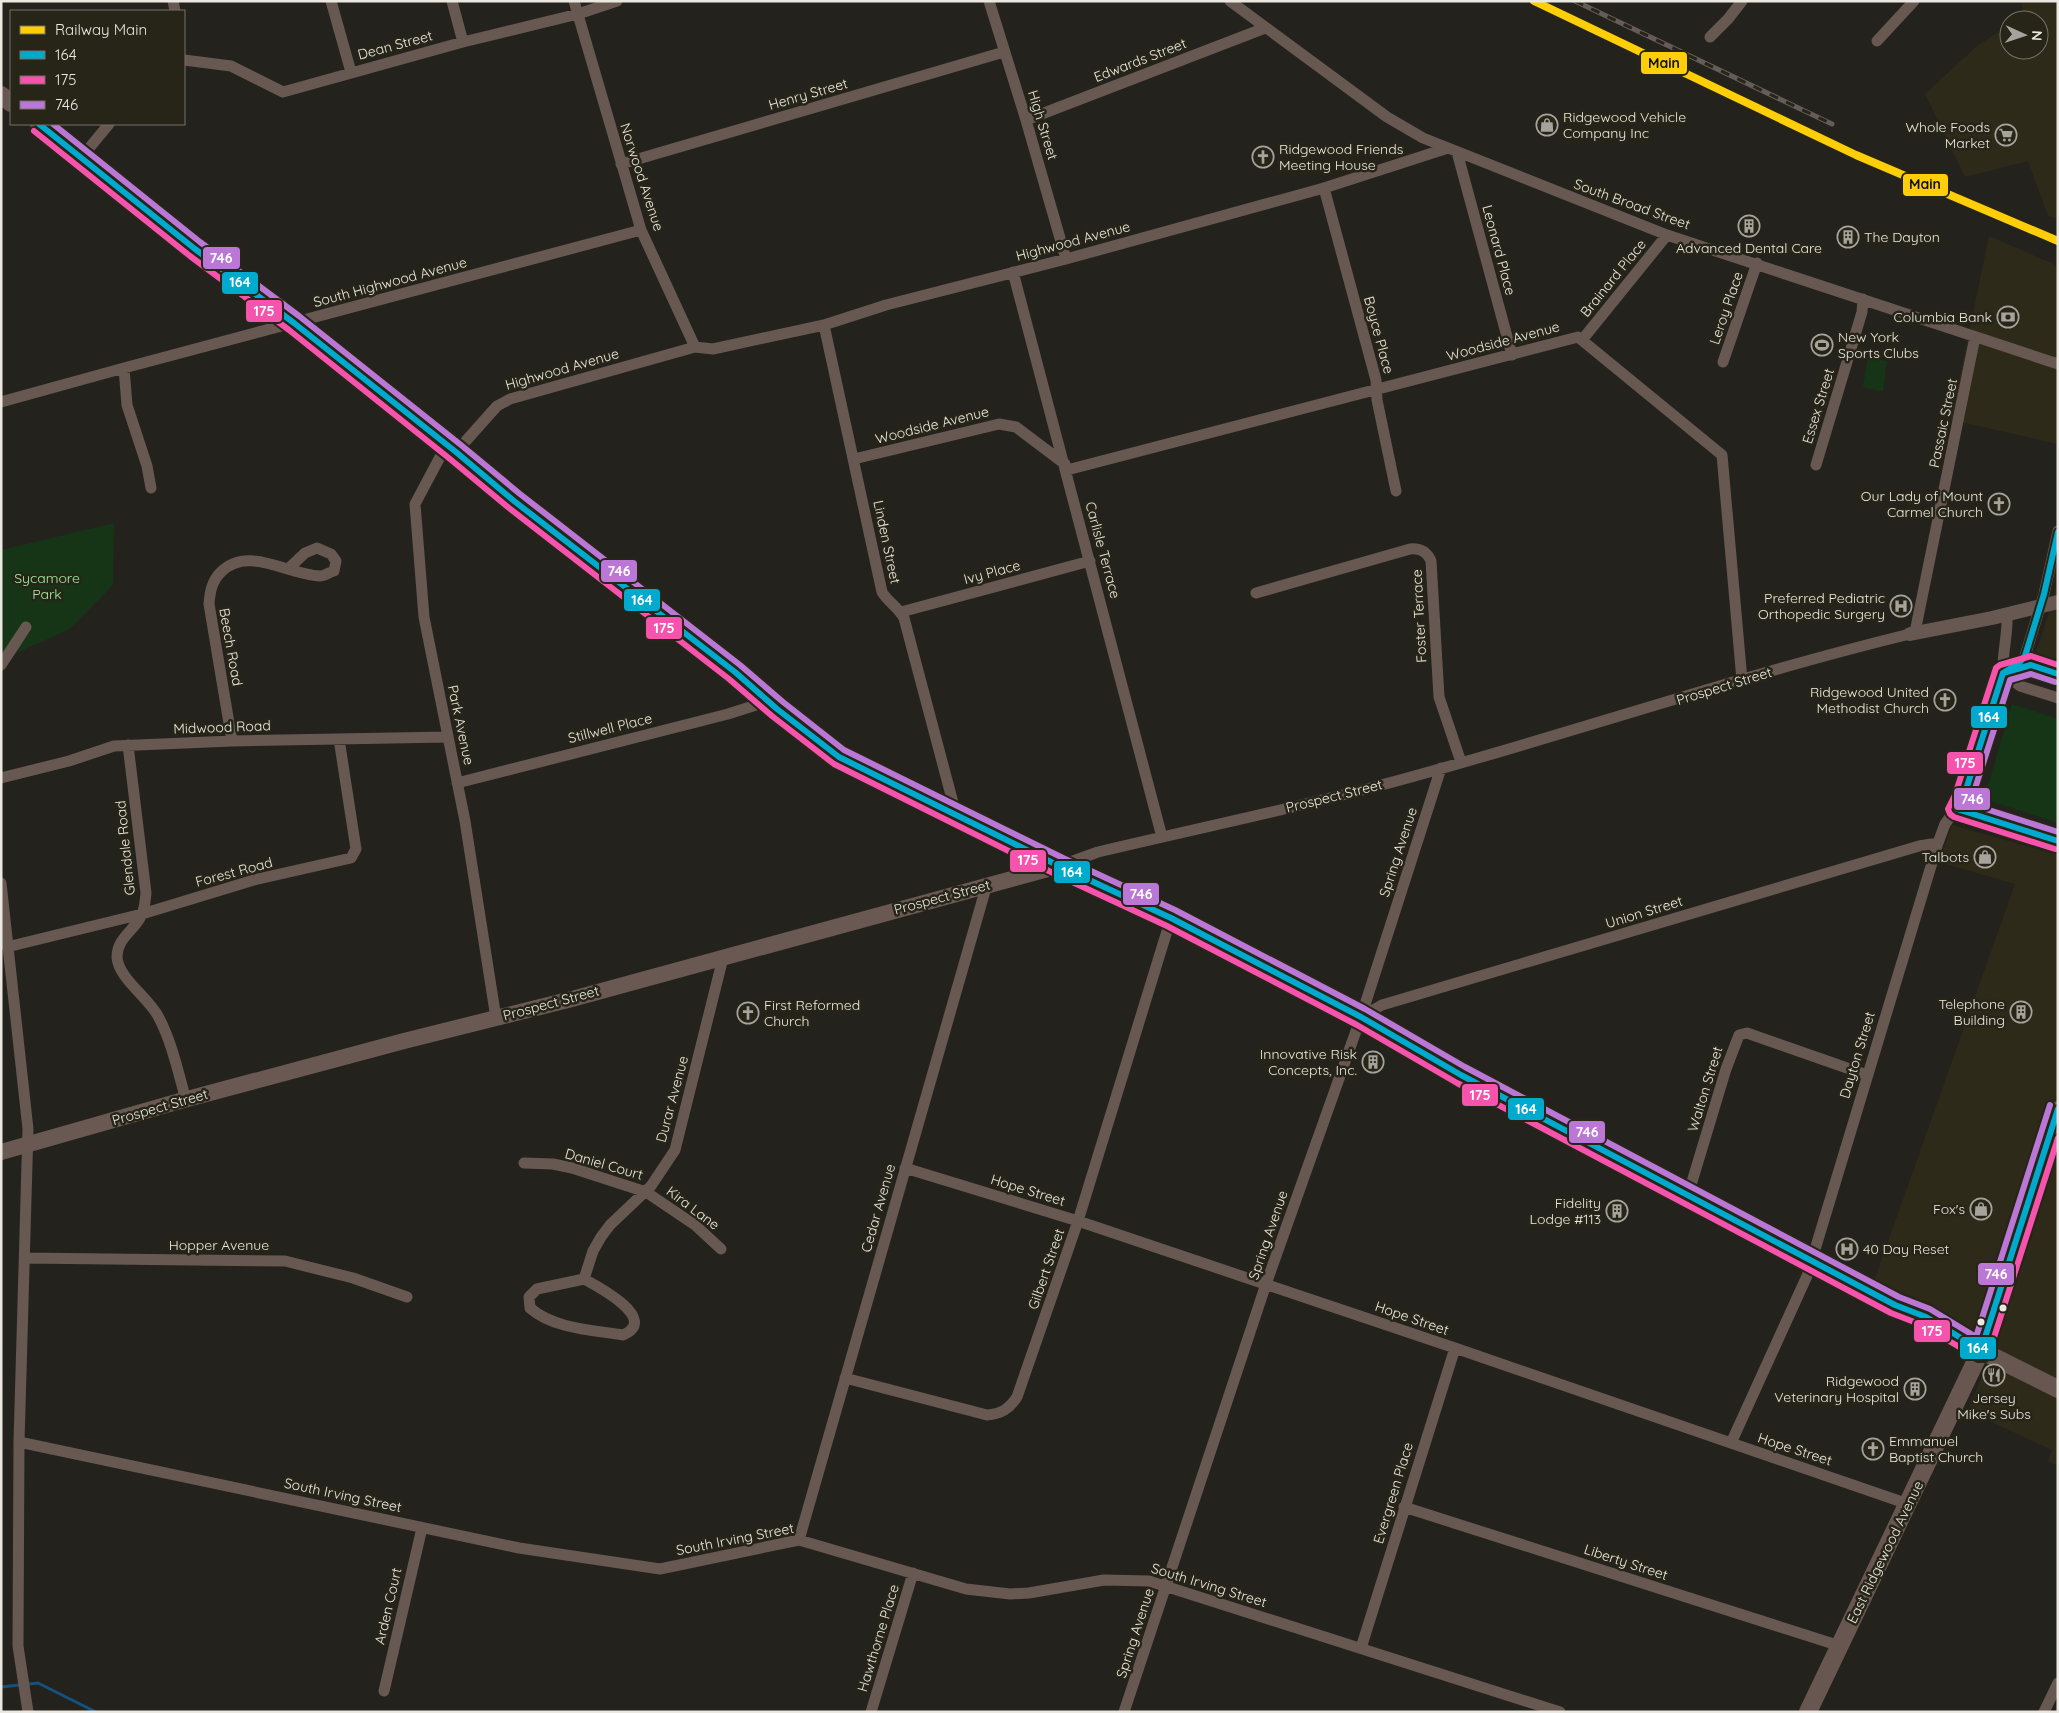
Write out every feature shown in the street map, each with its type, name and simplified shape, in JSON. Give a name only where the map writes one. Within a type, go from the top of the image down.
[{"type":"main road","points":[[40,125],[195,249],[294,323],[454,449],[514,501],[735,672],[768,701],[839,757],[1059,866],[1172,918],[1361,1017],[1461,1075],[1812,1262],[1895,1305],[1926,1317],[1981,1350],[2058,1389]]},
{"type":"main road","name":"Prospect Street","points":[[1,1152],[186,1100],[723,958],[987,884],[1059,866]]},
{"type":"main road","name":"East Ridgewood Avenue","points":[[1808,1712],[1981,1350]]},
{"type":"street","points":[[332,1],[351,72]]},
{"type":"street","points":[[452,1],[463,42]]},
{"type":"street","name":"Norwood Avenue","points":[[574,1],[641,230],[699,348]]},
{"type":"street","name":"Dean Street","points":[[185,60],[231,66],[283,92],[463,42],[578,14],[617,1]]},
{"type":"street","name":"High Street","points":[[989,1],[1066,259]]},
{"type":"street","name":"South Broad Street","points":[[1230,1],[1387,117],[1423,138],[1667,235],[1757,263],[2058,364]]},
{"type":"street","points":[[1710,37],[1742,1]]},
{"type":"street","points":[[1877,41],[1914,1]]},
{"type":"street","name":"Edwards Street","points":[[1026,120],[1265,28]]},
{"type":"street","name":"Henry Street","points":[[621,164],[1004,52]]},
{"type":"street","points":[[81,158],[108,125]]},
{"type":"street","name":"Highwood Avenue","points":[[454,449],[497,406],[510,399],[699,348],[713,349],[824,325],[886,305],[1066,259],[1324,188],[1452,150]]},
{"type":"street","name":"Leonard Place","points":[[1452,150],[1512,355]]},
{"type":"street","name":"Boyce Place","points":[[1324,188],[1376,380],[1377,400],[1396,491]]},
{"type":"street","name":"South Highwood Avenue","points":[[1,402],[641,230]]},
{"type":"street","name":"Brainard Place","points":[[1582,340],[1667,235]]},
{"type":"street","name":"Leroy Place","points":[[1724,362],[1757,263]]},
{"type":"street","name":"Carlisle Terrace","points":[[1013,272],[1066,467],[1162,837]]},
{"type":"street","name":"Essex Street","points":[[1816,465],[1862,312],[1863,299]]},
{"type":"street","name":"Linden Street","points":[[824,325],[882,592],[886,600],[901,612],[904,618],[956,814]]},
{"type":"street","name":"Woodside Avenue","points":[[854,459],[999,424],[1016,427],[1066,467],[1377,390],[1578,337],[1582,340]]},
{"type":"street","name":"Passaic Street","points":[[1912,633],[1975,337]]},
{"type":"street","points":[[1582,340],[1722,455],[1742,680]]},
{"type":"street","points":[[124,368],[127,405],[147,466],[151,488]]},
{"type":"street","name":"Park Avenue","points":[[454,449],[440,457],[415,504],[424,617],[458,782],[496,1018]]},
{"type":"street","points":[[2003,673],[2019,663],[2025,656],[2044,594],[2058,531]]},
{"type":"street","name":"Foster Terrace","points":[[1256,593],[1410,549],[1422,550],[1431,561],[1439,697],[1461,762]]},
{"type":"street","name":"Beech Road","points":[[232,741],[208,604],[209,593],[218,576],[234,563],[256,561],[288,570]]},
{"type":"street","name":"Ivy Place","points":[[901,612],[1090,561]]},
{"type":"street","name":"Prospect Street","points":[[1059,866],[1098,852],[1372,788],[1854,647],[1912,633],[2007,615],[2058,602]]},
{"type":"street","name":"Dayton Street","points":[[1730,1444],[1812,1262],[1938,843],[1945,824],[1963,798],[2003,673],[2003,655],[2008,634],[2007,615]]},
{"type":"street","points":[[1,665],[26,627]]},
{"type":"street","points":[[2003,673],[2031,665],[2058,674]]},
{"type":"street","points":[[2003,673],[2020,686],[2058,698]]},
{"type":"street","name":"Stillwell Place","points":[[458,782],[728,714],[768,701]]},
{"type":"street","name":"Midwood Road","points":[[1,778],[69,761],[100,750],[128,745],[448,737]]},
{"type":"street","name":"Forest Road","points":[[7,947],[142,914],[254,880],[351,858],[356,849],[339,739]]},
{"type":"street","name":"Glendale Road","points":[[128,745],[146,892],[142,914],[134,927],[122,940],[118,949],[119,966],[123,974],[142,994],[158,1017],[186,1100]]},
{"type":"street","name":"Spring Avenue","points":[[1124,1712],[1266,1284],[1361,1017],[1441,768]]},
{"type":"street","points":[[1957,809],[2058,841]]},
{"type":"street","name":"Union Street","points":[[1361,1017],[1382,1006],[1408,998],[1919,846],[1938,843]]},
{"type":"street","points":[[1,884],[28,1129],[19,1442],[18,1646],[28,1712]]},
{"type":"street","name":"Cedar Avenue","points":[[799,1540],[987,884]]},
{"type":"street","name":"Gilbert Street","points":[[846,1378],[987,1415],[1005,1410],[1017,1397],[1078,1221],[1172,918]]},
{"type":"street","name":"Durar Avenue","points":[[584,1279],[593,1251],[601,1237],[610,1225],[646,1192],[664,1169],[675,1150],[723,958]]},
{"type":"street","name":"Walton Street","points":[[1688,1195],[1726,1069],[1739,1035],[1746,1033],[1867,1075]]},
{"type":"street","name":"East Ridgewood Avenue","points":[[1981,1350],[2058,1109]]},
{"type":"street","name":"Daniel Court","points":[[524,1164],[553,1164],[572,1168],[646,1192]]},
{"type":"street","name":"Hope Street","points":[[905,1168],[1078,1221],[1908,1504]]},
{"type":"street","name":"Kira Lane","points":[[646,1192],[695,1225],[721,1249]]},
{"type":"street","name":"Hopper Avenue","points":[[25,1258],[286,1261],[353,1278],[407,1297]]},
{"type":"street","points":[[584,1279],[623,1303],[633,1318],[633,1325],[630,1330],[622,1335],[563,1324],[548,1319],[530,1308],[529,1296],[537,1289],[584,1279]]},
{"type":"street","name":"Evergreen Place","points":[[1361,1648],[1455,1348]]},
{"type":"street","name":"South Irving Street","points":[[19,1442],[519,1548],[660,1569],[799,1540],[966,1590],[986,1593],[1029,1593],[1104,1580],[1141,1581],[1166,1586],[1560,1712]]},
{"type":"street","name":"Liberty Street","points":[[1404,1507],[1840,1646]]},
{"type":"street","name":"Arden Court","points":[[384,1691],[422,1528]]},
{"type":"street","name":"Hawthorne Place","points":[[871,1712],[913,1574]]},
{"type":"street","points":[[2044,1712],[2058,1683]]},
{"type":"shaded area","points":[[2021,1],[2058,1],[2058,219],[2048,216],[2028,161],[1965,177],[1925,94],[1977,46],[1999,32],[1999,60],[2049,60],[2049,10],[2023,10]]},
{"type":"shaded area","points":[[1989,236],[2058,266],[2058,444],[1951,420]]},
{"type":"shaded area","points":[[2058,578],[2058,666],[2034,659]]},
{"type":"shaded area","points":[[1952,825],[2058,855],[2058,1466],[2048,1461],[2052,1450],[1968,1411],[1991,1353],[1873,1284],[2015,884],[1939,862]]},
{"type":"green space","points":[[1868,357],[1887,361],[1883,391],[1863,386]]},
{"type":"green space","name":"Sycamore Park","points":[[114,523],[113,585],[70,629],[1,660],[1,550]]},
{"type":"green space","points":[[2012,704],[2058,719],[2058,823],[1984,799]]},
{"type":"waterway","points":[[1,1687],[38,1683],[96,1712]]},
{"type":"railway","points":[[1575,1],[1832,124]]},
{"type":"rail line","name":"Main","points":[[1534,1],[1856,155],[2058,241]]},
{"type":"transit line","name":"164","points":[[40,125],[195,249],[294,323],[456,452],[514,501],[735,672],[777,709],[839,757],[1059,866],[1171,918],[1361,1017],[1461,1075],[1895,1305],[1926,1317],[1981,1350],[2058,1109]]},
{"type":"transit line","name":"746","points":[[54,125],[200,242],[299,316],[520,494],[740,665],[844,750],[1063,858],[1175,910],[1365,1009],[1465,1067],[1899,1297],[1930,1309],[1976,1337],[2050,1105]]},
{"type":"transit line","name":"175","points":[[34,131],[190,256],[289,330],[509,508],[729,679],[772,716],[834,764],[1055,874],[1167,926],[1357,1025],[1457,1083],[1891,1313],[1922,1325],[1978,1358],[1985,1358],[1989,1353],[2058,1138]]},
{"type":"transit line","name":"164","points":[[2058,532],[2044,594],[2025,656],[2019,663],[2003,673],[1963,799],[1957,809],[2058,841]]},
{"type":"transit line","name":"175","points":[[2055,849],[1954,817],[1948,809],[1955,795],[1996,668],[2000,665],[2031,656],[2058,665]]},
{"type":"transit line","name":"164","points":[[2003,673],[2031,665],[2058,674]]},
{"type":"transit line","name":"746","points":[[2055,682],[2031,674],[2010,680],[1970,804],[2058,832]]},
{"type":"place","name":"Ridgewood Vehicle Company Inc","points":[[1547,125]]},
{"type":"place","name":"Whole Foods Market","points":[[2006,135]]},
{"type":"place","name":"Ridgewood Friends Meeting House","points":[[1263,157]]},
{"type":"place","name":"Advanced Dental Care","points":[[1749,226]]},
{"type":"place","name":"The Dayton","points":[[1848,237]]},
{"type":"place","name":"Columbia Bank","points":[[2008,317]]},
{"type":"place","name":"New York Sports Clubs","points":[[1822,345]]},
{"type":"place","name":"Our Lady of Mount Carmel Church","points":[[1999,504]]},
{"type":"place","name":"Preferred Pediatric Orthopedic Surgery","points":[[1901,606]]},
{"type":"place","name":"Ridgewood United Methodist Church","points":[[1945,700]]},
{"type":"place","name":"Talbots","points":[[1985,857]]},
{"type":"place","name":"Telephone Building","points":[[2021,1012]]},
{"type":"place","name":"First Reformed Church","points":[[748,1013]]},
{"type":"place","name":"Innovative Risk Concepts, Inc.","points":[[1373,1062]]},
{"type":"place","name":"Fox's","points":[[1981,1209]]},
{"type":"place","name":"Fidelity Lodge #113","points":[[1617,1211]]},
{"type":"place","name":"40 Day Reset","points":[[1847,1249]]},
{"type":"place","name":"Jersey Mike's Subs","points":[[1994,1375]]},
{"type":"place","name":"Ridgewood Veterinary Hospital","points":[[1915,1389]]},
{"type":"place","name":"Emmanuel Baptist Church","points":[[1873,1449]]}]
